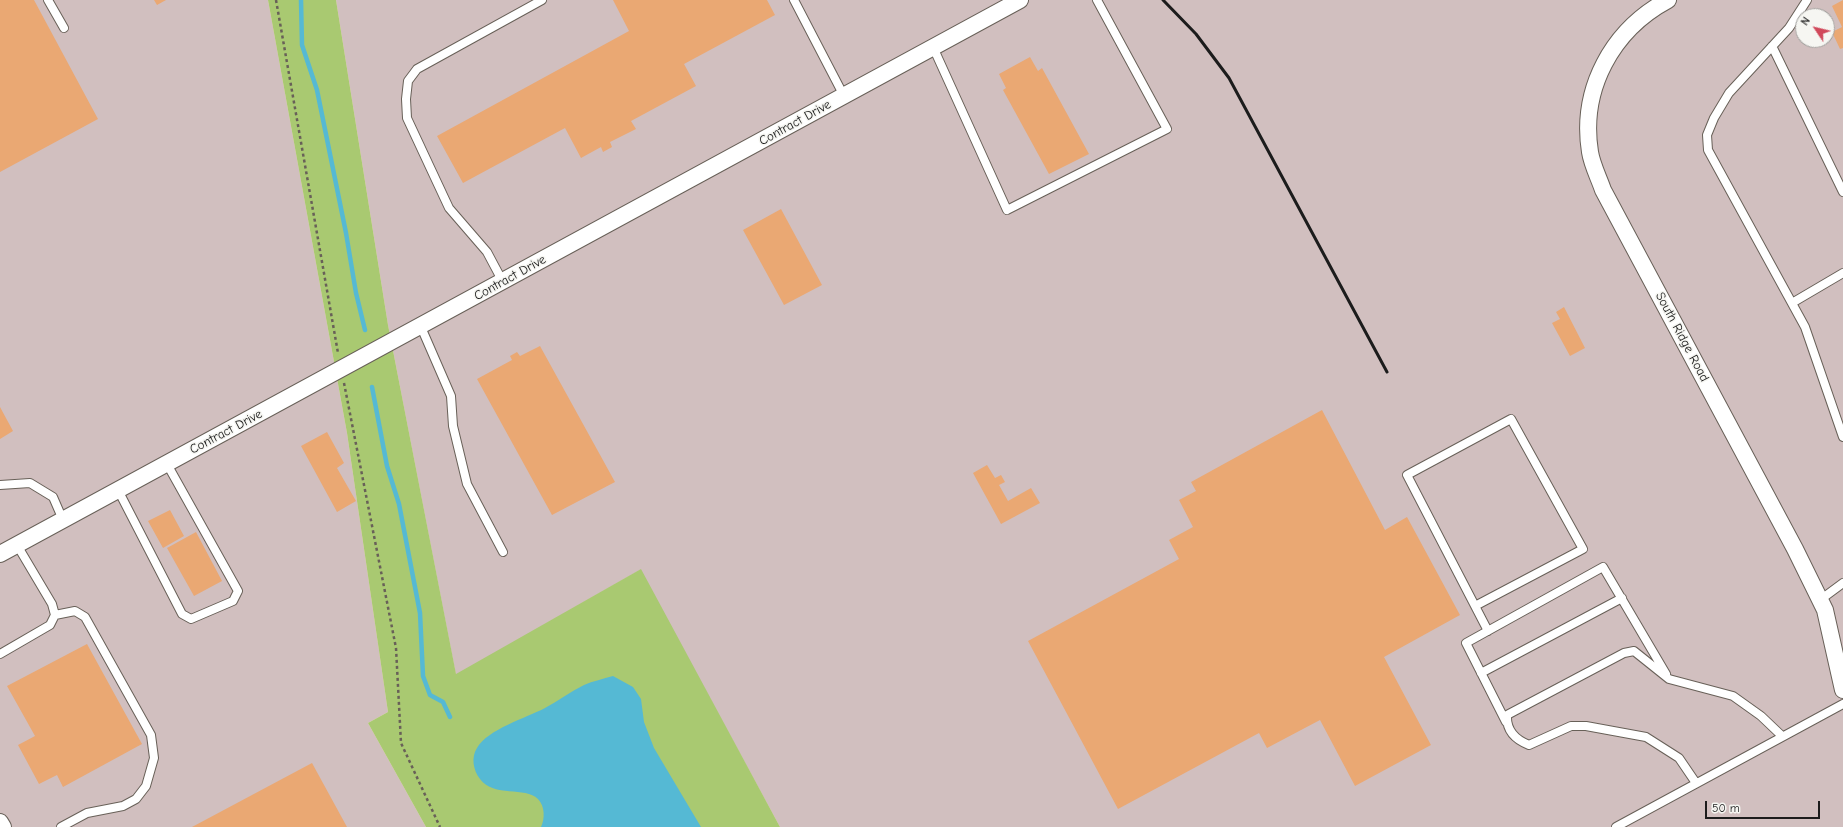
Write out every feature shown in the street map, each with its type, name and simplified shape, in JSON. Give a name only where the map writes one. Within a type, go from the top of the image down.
[{"type":"street","name":"Contract Drive","points":[[0,554],[421,327],[1020,0]]},
{"type":"street","name":"South Ridge Road","points":[[1668,0],[1656,6],[1627,29],[1601,67],[1588,114],[1590,153],[1603,190],[1795,549],[1825,610],[1843,690]]},
{"type":"street","points":[[0,822],[3,827]]},
{"type":"lane","points":[[48,0],[64,28]]},
{"type":"lane","points":[[503,282],[487,252],[449,208],[407,118],[406,99],[408,81],[417,69],[542,0]]},
{"type":"lane","points":[[794,0],[844,96]]},
{"type":"lane","points":[[933,47],[1006,210],[1167,129],[1097,0]]},
{"type":"lane","points":[[1806,0],[1789,28],[1729,93],[1706,135],[1708,150],[1805,327],[1843,437]]},
{"type":"lane","points":[[1772,46],[1843,192]]},
{"type":"lane","points":[[1792,303],[1843,273]]},
{"type":"lane","points":[[421,327],[451,396],[454,426],[467,484],[503,552]]},
{"type":"lane","points":[[1474,606],[1583,549],[1511,418],[1407,475],[1474,606],[1488,631]]},
{"type":"lane","points":[[118,490],[182,614],[191,620],[232,601],[238,591],[167,464]]},
{"type":"lane","points":[[0,486],[30,483],[53,497],[63,520]]},
{"type":"lane","points":[[0,654],[50,625],[55,615],[52,604],[17,544]]},
{"type":"lane","points":[[1669,679],[1603,567],[1466,642],[1513,736],[1521,742],[1530,745],[1571,726],[1586,726],[1646,736],[1679,758],[1696,783]]},
{"type":"lane","points":[[1820,600],[1843,583]]},
{"type":"lane","points":[[1481,673],[1622,598]]},
{"type":"lane","points":[[55,615],[76,611],[85,617],[151,735],[154,758],[146,786],[136,799],[123,806],[88,813],[61,827]]},
{"type":"lane","points":[[1507,723],[1507,715],[1624,653],[1634,651],[1669,679],[1733,696],[1761,716],[1782,736]]},
{"type":"lane","points":[[1616,827],[1843,704]]},
{"type":"path","points":[[276,0],[341,370],[396,648],[401,743],[440,827]]},
{"type":"shaded area","points":[[0,0],[268,0],[347,433],[388,712],[368,723],[426,827],[0,827]]},
{"type":"shaded area","points":[[336,0],[1843,0],[1843,827],[780,827],[640,570],[456,675],[388,325]]},
{"type":"green space","points":[[268,0],[336,0],[388,325],[456,674],[641,569],[780,827],[426,827],[368,723],[388,712],[347,433]]},
{"type":"water","points":[[613,676],[633,687],[641,699],[644,722],[654,748],[701,827],[541,827],[544,813],[542,805],[538,799],[525,793],[493,788],[486,785],[480,779],[474,768],[473,759],[477,748],[482,741],[498,730],[545,708],[584,685]]},
{"type":"building","points":[[0,0],[34,0],[98,119],[0,172]]},
{"type":"building","points":[[154,0],[166,0],[157,5]]},
{"type":"building","points":[[613,0],[767,0],[775,15],[684,64],[696,86],[631,121],[636,129],[610,142],[612,147],[603,152],[601,147],[581,158],[565,128],[463,183],[437,136],[629,31]]},
{"type":"building","points":[[1843,0],[1843,48],[1840,49],[1835,38],[1835,30],[1842,27],[1835,12],[1835,8],[1832,6]]},
{"type":"building","points":[[1030,57],[1038,71],[1042,68],[1089,154],[1049,174],[1003,90],[1006,88],[999,74]]},
{"type":"building","points":[[781,209],[822,285],[784,305],[743,230]]},
{"type":"building","points":[[1564,307],[1585,348],[1570,356],[1552,323],[1560,319],[1556,312]]},
{"type":"building","points":[[540,346],[615,482],[552,515],[477,379],[512,360],[510,356],[517,352],[520,356]]},
{"type":"building","points":[[0,407],[13,431],[0,439]]},
{"type":"building","points":[[1322,410],[1385,530],[1407,517],[1460,615],[1384,657],[1431,745],[1355,786],[1320,720],[1267,748],[1259,733],[1118,809],[1028,641],[1179,559],[1169,540],[1193,527],[1179,500],[1196,491],[1191,482]]},
{"type":"building","points":[[327,432],[344,463],[337,468],[356,501],[337,512],[301,446]]},
{"type":"building","points":[[987,465],[995,478],[1001,475],[1005,482],[999,485],[1008,501],[1031,488],[1040,503],[1001,524],[973,473]]},
{"type":"building","points":[[170,510],[184,536],[163,548],[148,521]]},
{"type":"building","points":[[196,532],[222,581],[194,596],[167,548]]},
{"type":"building","points":[[87,644],[142,744],[63,787],[57,775],[39,784],[18,745],[35,736],[7,686]]},
{"type":"building","points":[[312,763],[347,827],[192,827]]},
{"type":"waterway","points":[[301,0],[302,45],[317,90],[346,233],[356,293],[365,330]]},
{"type":"waterway","points":[[372,387],[387,466],[399,504],[420,613],[423,676],[430,695],[443,702],[450,717]]},
{"type":"railway","points":[[1163,0],[1196,34],[1229,78],[1387,372]]}]
